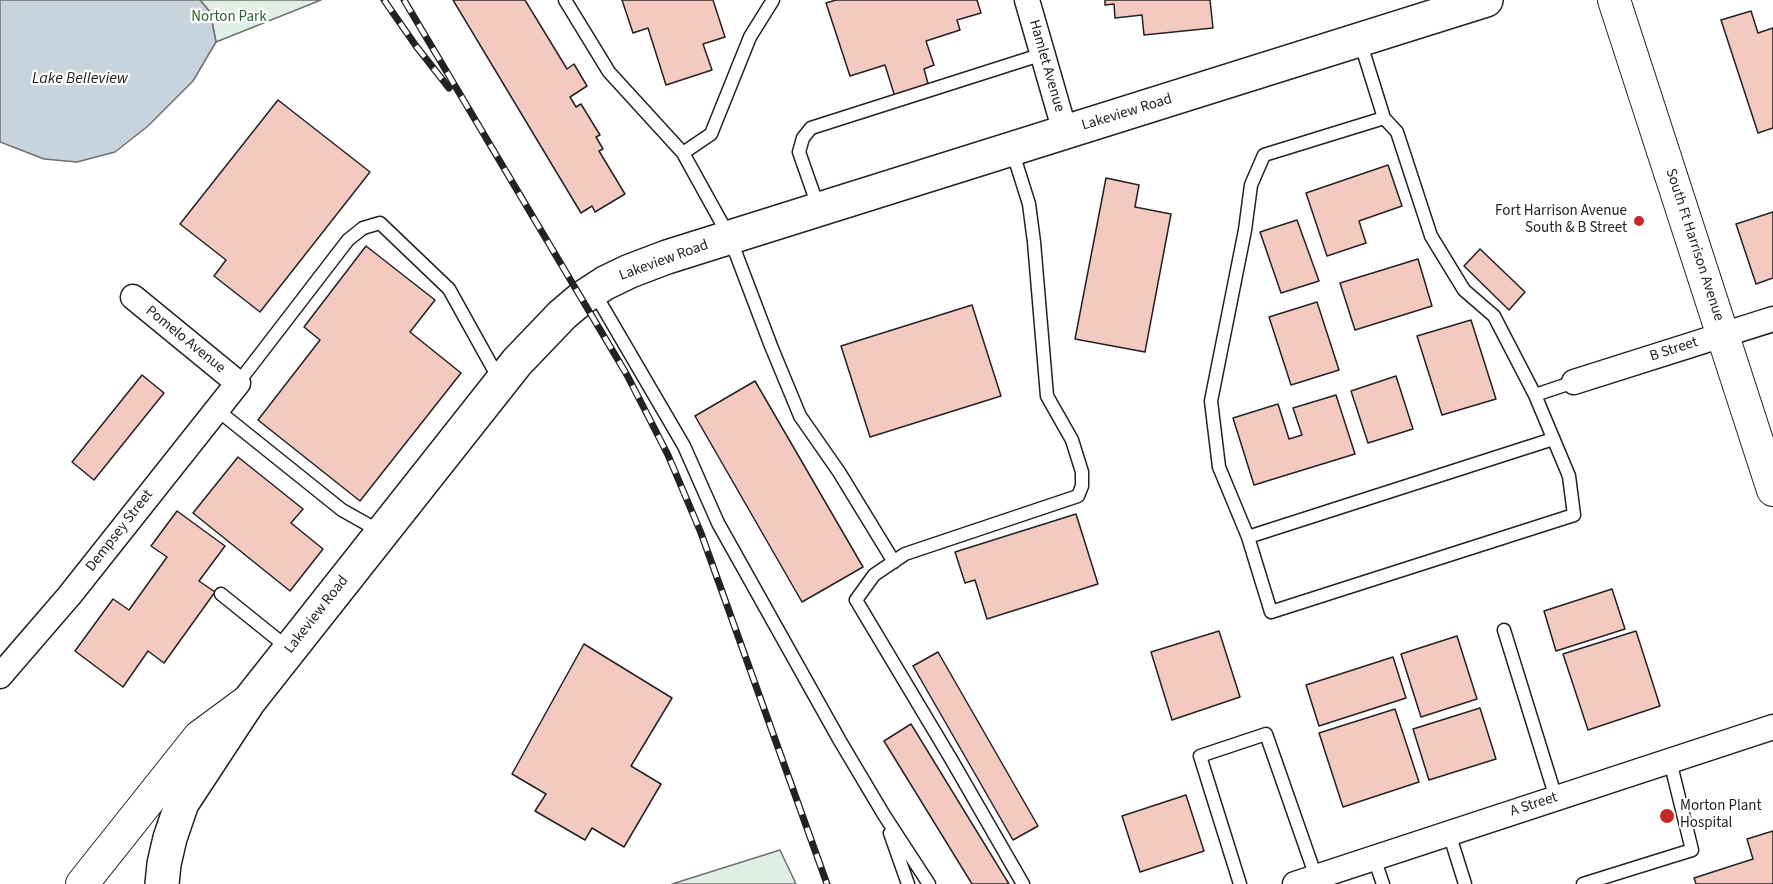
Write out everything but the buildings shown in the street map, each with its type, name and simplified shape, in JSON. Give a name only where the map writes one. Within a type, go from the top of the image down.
[{"type":"main road","name":"Lakeview Road","points":[[249,701],[537,339],[562,315],[594,291],[630,272],[667,257],[1359,40],[1441,7],[1486,0]]},
{"type":"main road","points":[[162,884],[170,838],[182,803],[249,701]]},
{"type":"street","name":"Hamlet Avenue","points":[[1027,0],[1065,132]]},
{"type":"street","name":"South Ft Harrison Avenue","points":[[1614,0],[1773,490]]},
{"type":"street","name":"Pomelo Avenue","points":[[133,297],[238,383]]},
{"type":"street","name":"B Street","points":[[1574,382],[1773,319]]},
{"type":"street","name":"Dempsey Street","points":[[0,676],[69,596],[238,383]]},
{"type":"street","name":"Lakeview Road","points":[[82,884],[199,737],[249,701]]},
{"type":"street","name":"A Street","points":[[1306,880],[1773,727]]},
{"type":"lane","points":[[565,0],[609,72],[683,153],[730,238],[800,416],[839,472],[894,562]]},
{"type":"lane","points":[[683,153],[711,134],[750,37],[773,0]]},
{"type":"lane","points":[[1359,40],[1384,118],[1397,132],[1431,236],[1464,290],[1494,316],[1535,395],[1569,476],[1574,515],[1271,612],[1248,537],[1218,467],[1211,401],[1245,230],[1251,185],[1264,155],[1384,118]]},
{"type":"lane","points":[[820,210],[799,152],[803,138],[811,128],[1043,54]]},
{"type":"lane","points":[[1012,149],[1029,204],[1047,396],[1072,440],[1082,472],[1082,486],[1078,496],[905,554],[874,575],[856,600],[1023,884]]},
{"type":"lane","points":[[238,383],[348,240],[363,228],[380,223],[448,289],[501,382]]},
{"type":"lane","points":[[594,291],[684,446],[718,523],[840,741],[929,884]]},
{"type":"lane","points":[[1535,395],[1574,382]]},
{"type":"lane","points":[[216,409],[342,510],[382,532]]},
{"type":"lane","points":[[1248,537],[1552,439]]},
{"type":"lane","points":[[221,594],[289,649]]},
{"type":"lane","points":[[1504,630],[1556,798]]},
{"type":"lane","points":[[1240,884],[1200,756],[1266,734],[1306,880]]},
{"type":"lane","points":[[1583,884],[1692,850],[1670,761]]},
{"type":"lane","points":[[884,815],[908,884]]},
{"type":"lane","points":[[1449,833],[1465,884]]},
{"type":"lane","points":[[1374,858],[1383,884]]},
{"type":"green space","name":"Norton Park","points":[[200,0],[321,0],[216,42],[210,12]]},
{"type":"green space","points":[[780,850],[796,884],[672,884]]},
{"type":"water","name":"Lake Belleview","points":[[0,0],[200,0],[210,12],[216,42],[193,81],[148,126],[115,152],[77,162],[44,159],[0,142]]},
{"type":"railway","points":[[384,0],[449,88]]},
{"type":"railway","points":[[404,0],[627,375],[668,455],[701,533],[827,884]]},
{"type":"place","name":"Fort Harrison Avenue South & B Street","points":[[1639,221]]},
{"type":"place","name":"Morton Plant Hospital","points":[[1667,816]]}]
